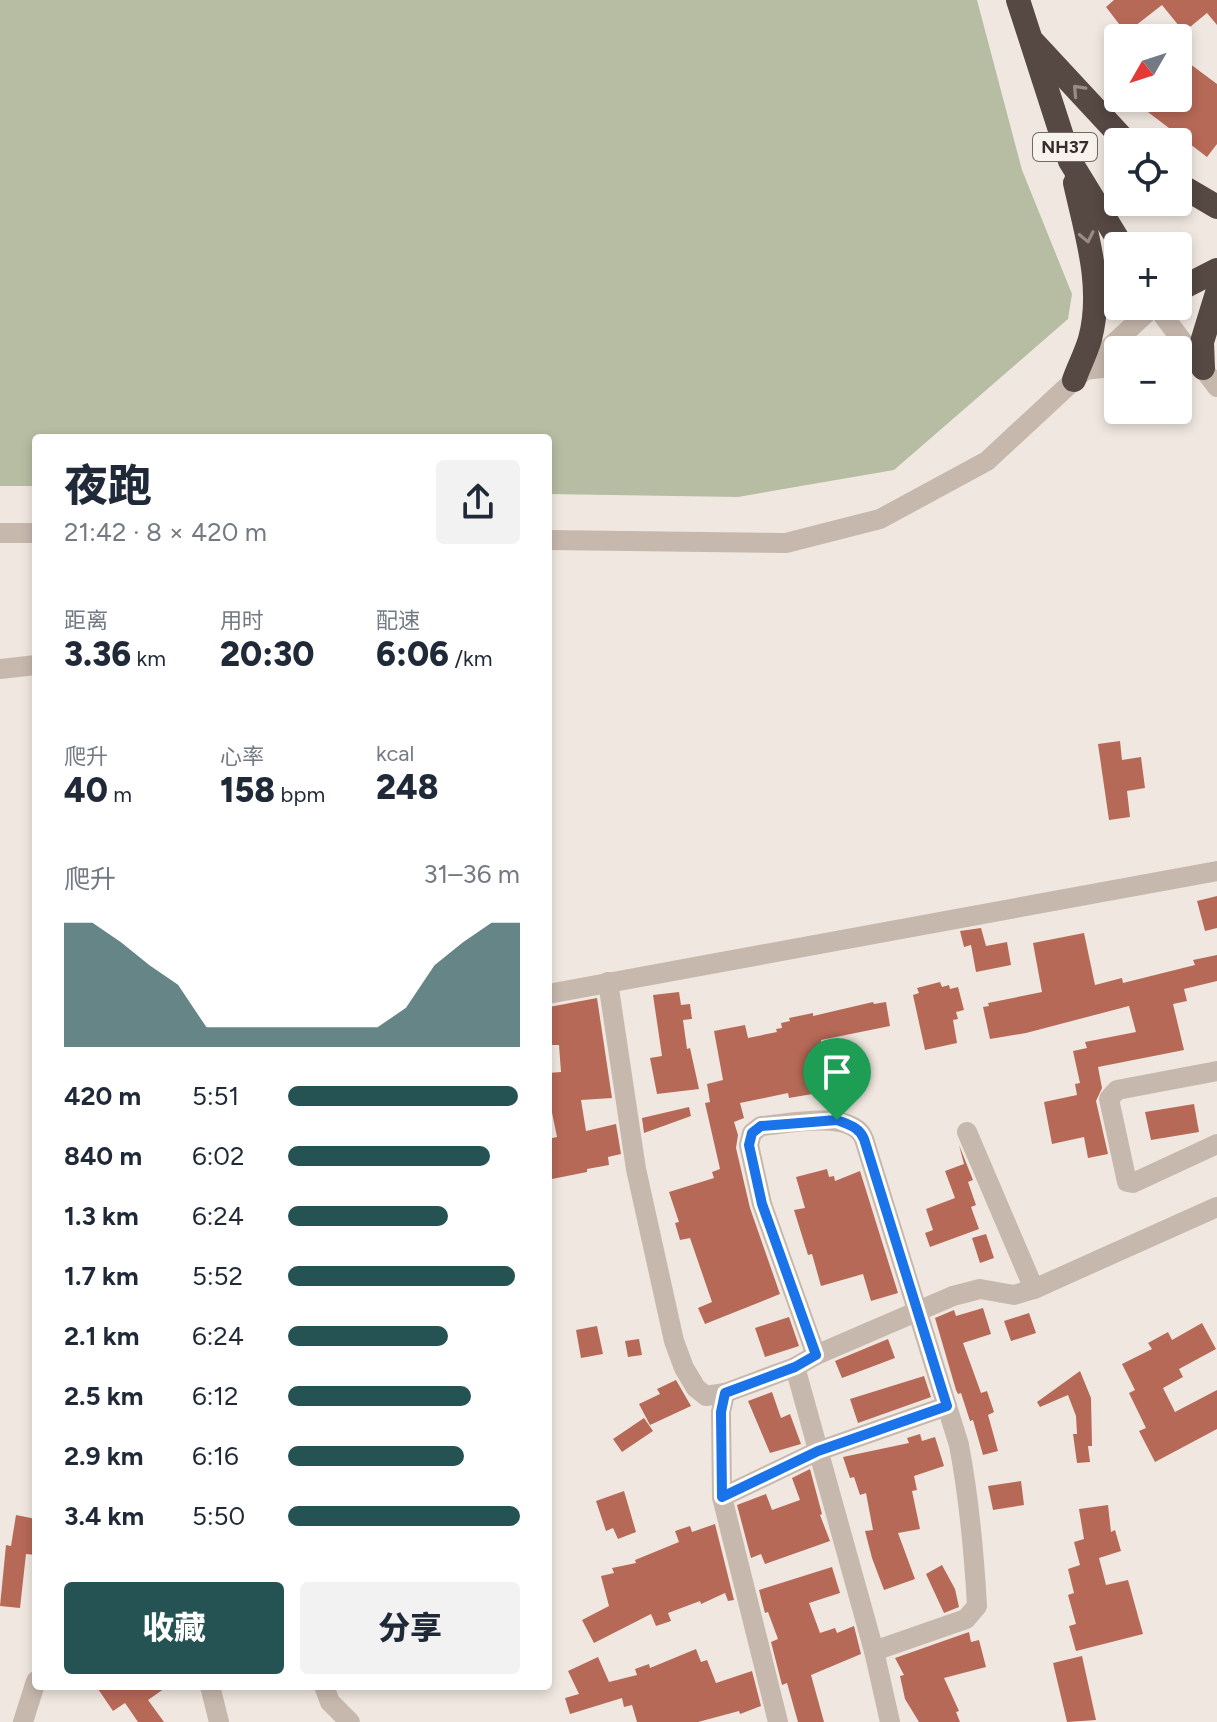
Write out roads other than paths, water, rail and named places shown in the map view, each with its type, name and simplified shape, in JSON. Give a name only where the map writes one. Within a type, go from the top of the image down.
[{"type":"highway","name":"NH37","points":[[1018,0],[1070,161],[1113,232]]},
{"type":"highway","points":[[1029,38],[1113,128]]},
{"type":"highway","points":[[1070,161],[1096,282],[1090,339],[1079,375]]},
{"type":"highway","points":[[1192,192],[1217,207]]},
{"type":"highway","points":[[1192,283],[1217,270]]},
{"type":"highway","points":[[1212,383],[1202,342],[1217,293]]},
{"type":"street","points":[[552,540],[786,543],[880,519],[987,461],[1140,320]]},
{"type":"street","points":[[1165,320],[1212,383]]},
{"type":"street","points":[[1079,375],[1104,369]]},
{"type":"street","points":[[1192,371],[1212,383]]},
{"type":"street","points":[[0,533],[32,533]]},
{"type":"street","points":[[0,669],[32,665]]},
{"type":"street","points":[[552,993],[1217,871]]},
{"type":"street","points":[[608,982],[636,1169],[674,1341],[684,1368],[696,1388],[706,1396],[725,1393],[795,1367],[953,1296],[980,1289],[1014,1295],[1034,1289],[1217,1207]]},
{"type":"street","points":[[1217,1071],[1117,1090],[1109,1099],[1127,1182],[1133,1183],[1217,1144]]},
{"type":"street","points":[[816,1355],[762,1204],[749,1145],[752,1133],[761,1126],[837,1120],[861,1132],[947,1406],[966,1480],[977,1606],[966,1619],[874,1651]]},
{"type":"street","points":[[967,1132],[1034,1289]]},
{"type":"street","points":[[795,1367],[874,1651],[890,1722]]},
{"type":"street","points":[[725,1393],[721,1412],[722,1497],[778,1722]]},
{"type":"street","points":[[722,1497],[818,1451],[947,1406]]},
{"type":"street","points":[[23,1722],[33,1690]]},
{"type":"street","points":[[211,1690],[219,1722]]},
{"type":"street","points":[[326,1690],[330,1702],[350,1722]]}]
